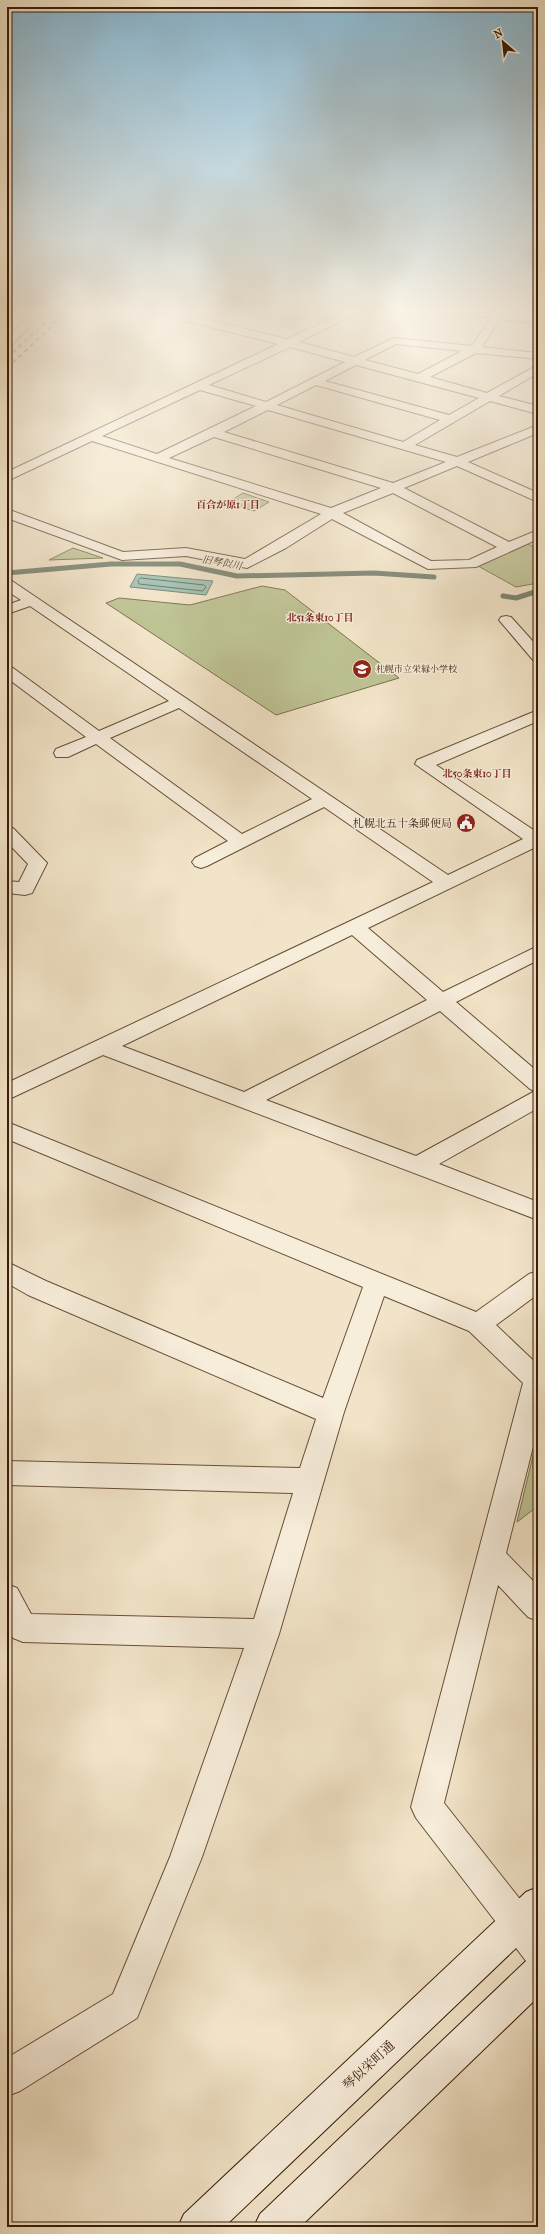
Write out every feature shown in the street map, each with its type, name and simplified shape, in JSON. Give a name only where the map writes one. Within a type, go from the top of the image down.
[{"type":"street","points":[[7,477],[144,412]]},
{"type":"street","points":[[158,458],[213,433],[252,412]]},
{"type":"street","points":[[290,412],[458,462],[538,498]]},
{"type":"street","points":[[426,412],[450,419]]},
{"type":"street","points":[[405,446],[462,412]]},
{"type":"street","points":[[7,513],[122,556],[186,552],[247,564],[281,545],[332,513],[391,487],[458,462],[538,428]]},
{"type":"street","points":[[213,433],[391,487],[508,547]]},
{"type":"street","points":[[91,437],[332,513],[428,566],[471,564],[538,534]]},
{"type":"street","points":[[519,489],[532,484]]},
{"type":"street","points":[[7,584],[447,884]]},
{"type":"street","points":[[7,610],[31,601]]},
{"type":"street","points":[[506,620],[538,657]]},
{"type":"street","points":[[7,671],[241,842]]},
{"type":"street","points":[[62,753],[180,702]]},
{"type":"street","points":[[537,840],[423,764],[538,715]]},
{"type":"street","points":[[201,862],[325,800]]},
{"type":"street","points":[[7,832],[38,863],[25,889],[7,887]]},
{"type":"street","points":[[7,1092],[537,840]]},
{"type":"street","points":[[355,927],[538,1084]]},
{"type":"street","points":[[245,1101],[538,952]]},
{"type":"street","points":[[103,1047],[538,1211]]},
{"type":"street","points":[[417,1166],[538,1098]]},
{"type":"street","points":[[7,1130],[478,1324],[538,1380],[427,1807],[531,1925]]},
{"type":"street","points":[[7,1272],[44,1291],[317,1408],[331,1412]]},
{"type":"street","points":[[478,1324],[538,1281]]},
{"type":"street","points":[[7,2078],[125,2006],[186,1857],[264,1634],[331,1412],[377,1282]]},
{"type":"street","points":[[7,1473],[310,1481]]},
{"type":"street","points":[[492,1558],[538,1607]]},
{"type":"street","points":[[7,1598],[23,1628],[264,1634]]},
{"type":"street","name":"琴似栄町通","points":[[197,2227],[531,1925]]},
{"type":"street","points":[[273,2227],[538,1973]]},
{"type":"shaded area","points":[[243,493],[269,502],[254,511],[227,503]]},
{"type":"shaded area","points":[[528,544],[538,549],[538,583],[516,587],[478,566]]},
{"type":"shaded area","points":[[73,548],[103,558],[49,560]]},
{"type":"shaded area","points":[[262,586],[285,590],[399,678],[276,715],[106,603],[119,598],[190,605]]},
{"type":"shaded area","points":[[538,1435],[538,1506],[517,1522]]},
{"type":"water","points":[[137,574],[213,581],[206,595],[130,587]]},
{"type":"waterway","name":"旧琴似川","points":[[7,573],[111,564],[180,564],[237,576],[374,573],[434,577]]},
{"type":"waterway","name":"旧琴似川","points":[[503,596],[516,598],[538,591]]},
{"type":"place","name":"札幌市立栄緑小学校","points":[[362,669]]},
{"type":"place","name":"札幌北五十条郵便局","points":[[466,823]]},
{"type":"district","name":"百合が原1丁目","points":[[228,504]]},
{"type":"district","name":"北51条東10丁目","points":[[320,617]]},
{"type":"district","name":"北50条東10丁目","points":[[477,773]]}]
